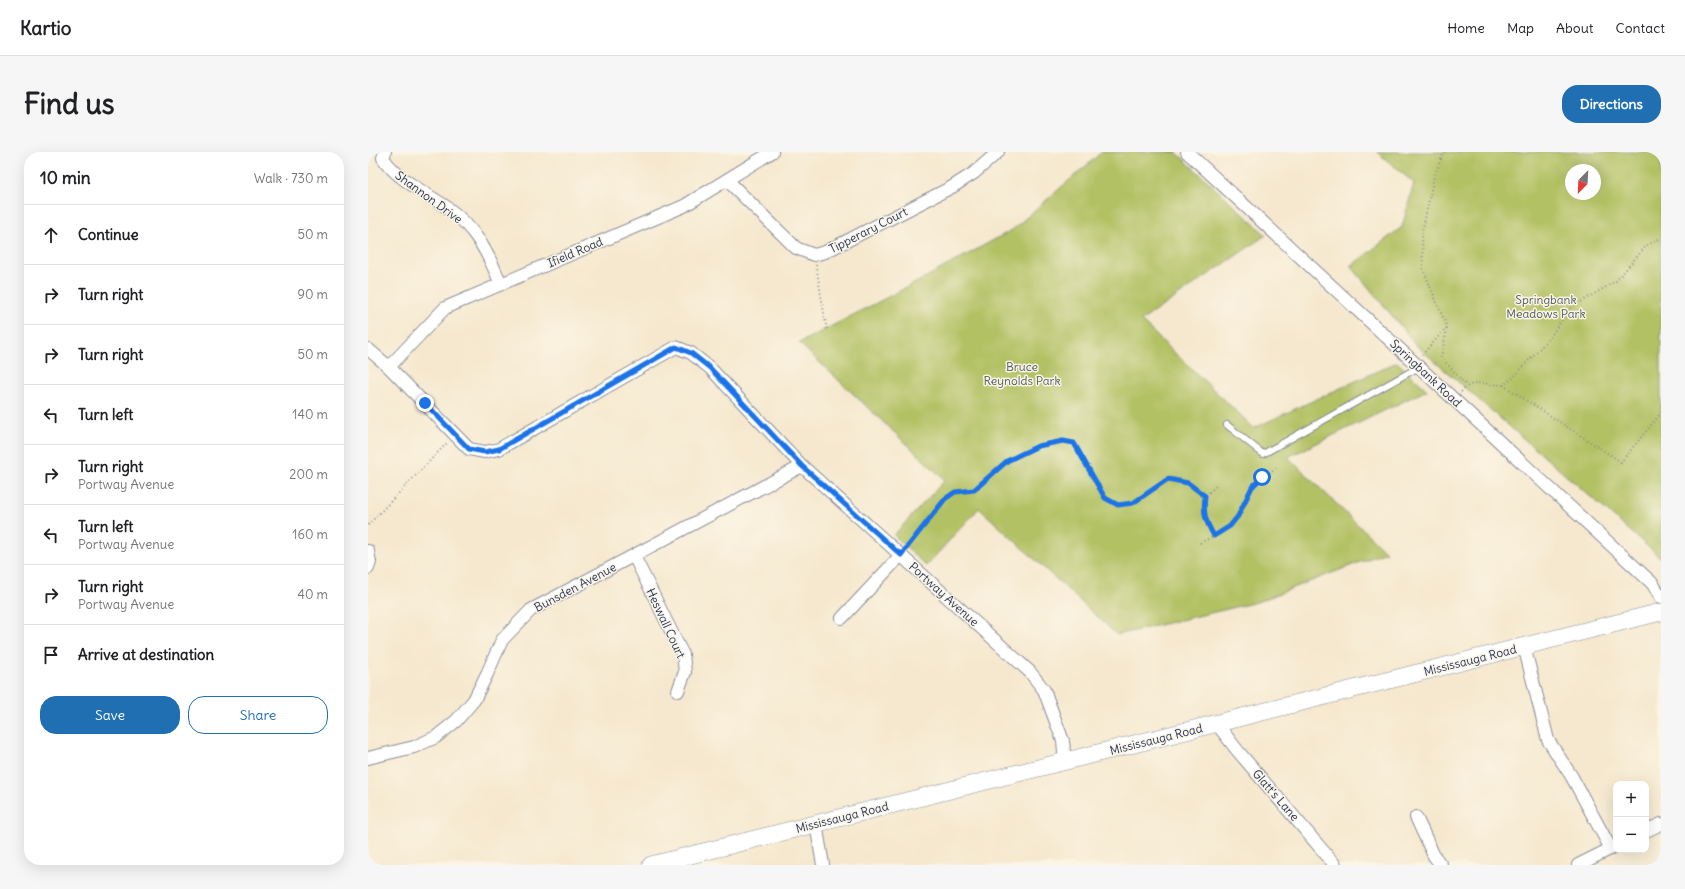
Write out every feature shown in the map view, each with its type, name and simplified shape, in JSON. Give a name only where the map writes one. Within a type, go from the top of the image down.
[{"type":"main road","name":"Mississauga Road","points":[[651,865],[1661,612]]},
{"type":"street","name":"Shannon Drive","points":[[385,152],[383,158],[390,168],[403,179],[446,207],[464,222],[489,255],[501,284]]},
{"type":"street","name":"Ifield Road","points":[[389,366],[444,308],[684,206],[772,152]]},
{"type":"street","name":"Tipperary Court","points":[[728,180],[796,248],[814,255],[825,252],[952,187],[974,173],[998,152]]},
{"type":"street","name":"Springbank Road","points":[[1187,152],[1652,583],[1661,597]]},
{"type":"street","name":"Portway Avenue","points":[[368,349],[389,366],[469,449],[485,452],[499,449],[676,347],[691,353],[710,368],[802,466],[1030,672],[1044,690],[1063,741],[1065,762]]},
{"type":"street","name":"Bunsden Avenue","points":[[368,758],[414,747],[436,737],[456,721],[474,700],[502,640],[531,610],[802,466]]},
{"type":"street","points":[[368,551],[370,562],[368,568]]},
{"type":"street","points":[[842,618],[901,555]]},
{"type":"street","name":"Heswall Court","points":[[634,556],[683,655],[685,672],[678,691]]},
{"type":"street","points":[[1524,646],[1548,740],[1572,777],[1613,847],[1578,865]]},
{"type":"street","name":"Glatt's Lane","points":[[1217,724],[1237,750],[1336,865]]},
{"type":"street","points":[[1416,817],[1434,856],[1441,865]]},
{"type":"street","points":[[816,824],[823,865]]},
{"type":"street","points":[[1649,830],[1661,824]]},
{"type":"lane","points":[[1227,425],[1264,454],[1417,365]]},
{"type":"path","points":[[1444,152],[1434,176],[1422,233],[1423,269],[1447,327],[1441,357],[1466,385]]},
{"type":"path","points":[[1503,385],[1512,379],[1551,336],[1564,316],[1572,307],[1616,280],[1647,245],[1661,238]]},
{"type":"path","points":[[814,255],[827,331]]},
{"type":"path","points":[[1417,365],[1447,327]]},
{"type":"path","points":[[1454,399],[1466,385],[1479,383],[1503,385],[1621,462],[1661,412]]},
{"type":"path","points":[[368,525],[455,435]]},
{"type":"path","points":[[901,555],[945,499],[955,492],[974,490],[1007,461],[1038,446],[1063,441],[1074,443],[1105,498],[1118,505],[1133,503],[1168,479],[1188,483],[1205,496]]},
{"type":"path","points":[[1200,543],[1230,526],[1238,516],[1252,487],[1262,477],[1276,468]]},
{"type":"path","points":[[1214,536],[1205,521],[1203,510],[1205,496],[1216,486]]},
{"type":"green space","name":"Bruce Reynolds Park","points":[[1102,152],[1176,152],[1266,235],[1141,321],[1254,428],[1397,362],[1427,390],[1288,457],[1386,552],[1257,602],[1117,635],[979,508],[926,566],[894,535],[945,480],[799,343],[919,281],[1012,230]]},
{"type":"green space","name":"Springbank Meadows Park","points":[[1377,152],[1661,152],[1661,558],[1417,346],[1351,266],[1402,227],[1414,183]]},
{"type":"route","points":[[425,403],[469,449],[485,452],[499,449],[676,347],[691,353],[710,368],[802,466],[901,555],[945,499],[955,492],[974,490],[1007,461],[1038,446],[1063,441],[1074,443],[1105,498],[1118,505],[1133,503],[1168,479],[1188,483],[1205,496],[1203,510],[1205,521],[1214,536],[1230,526],[1238,516],[1252,487],[1262,477]]}]
